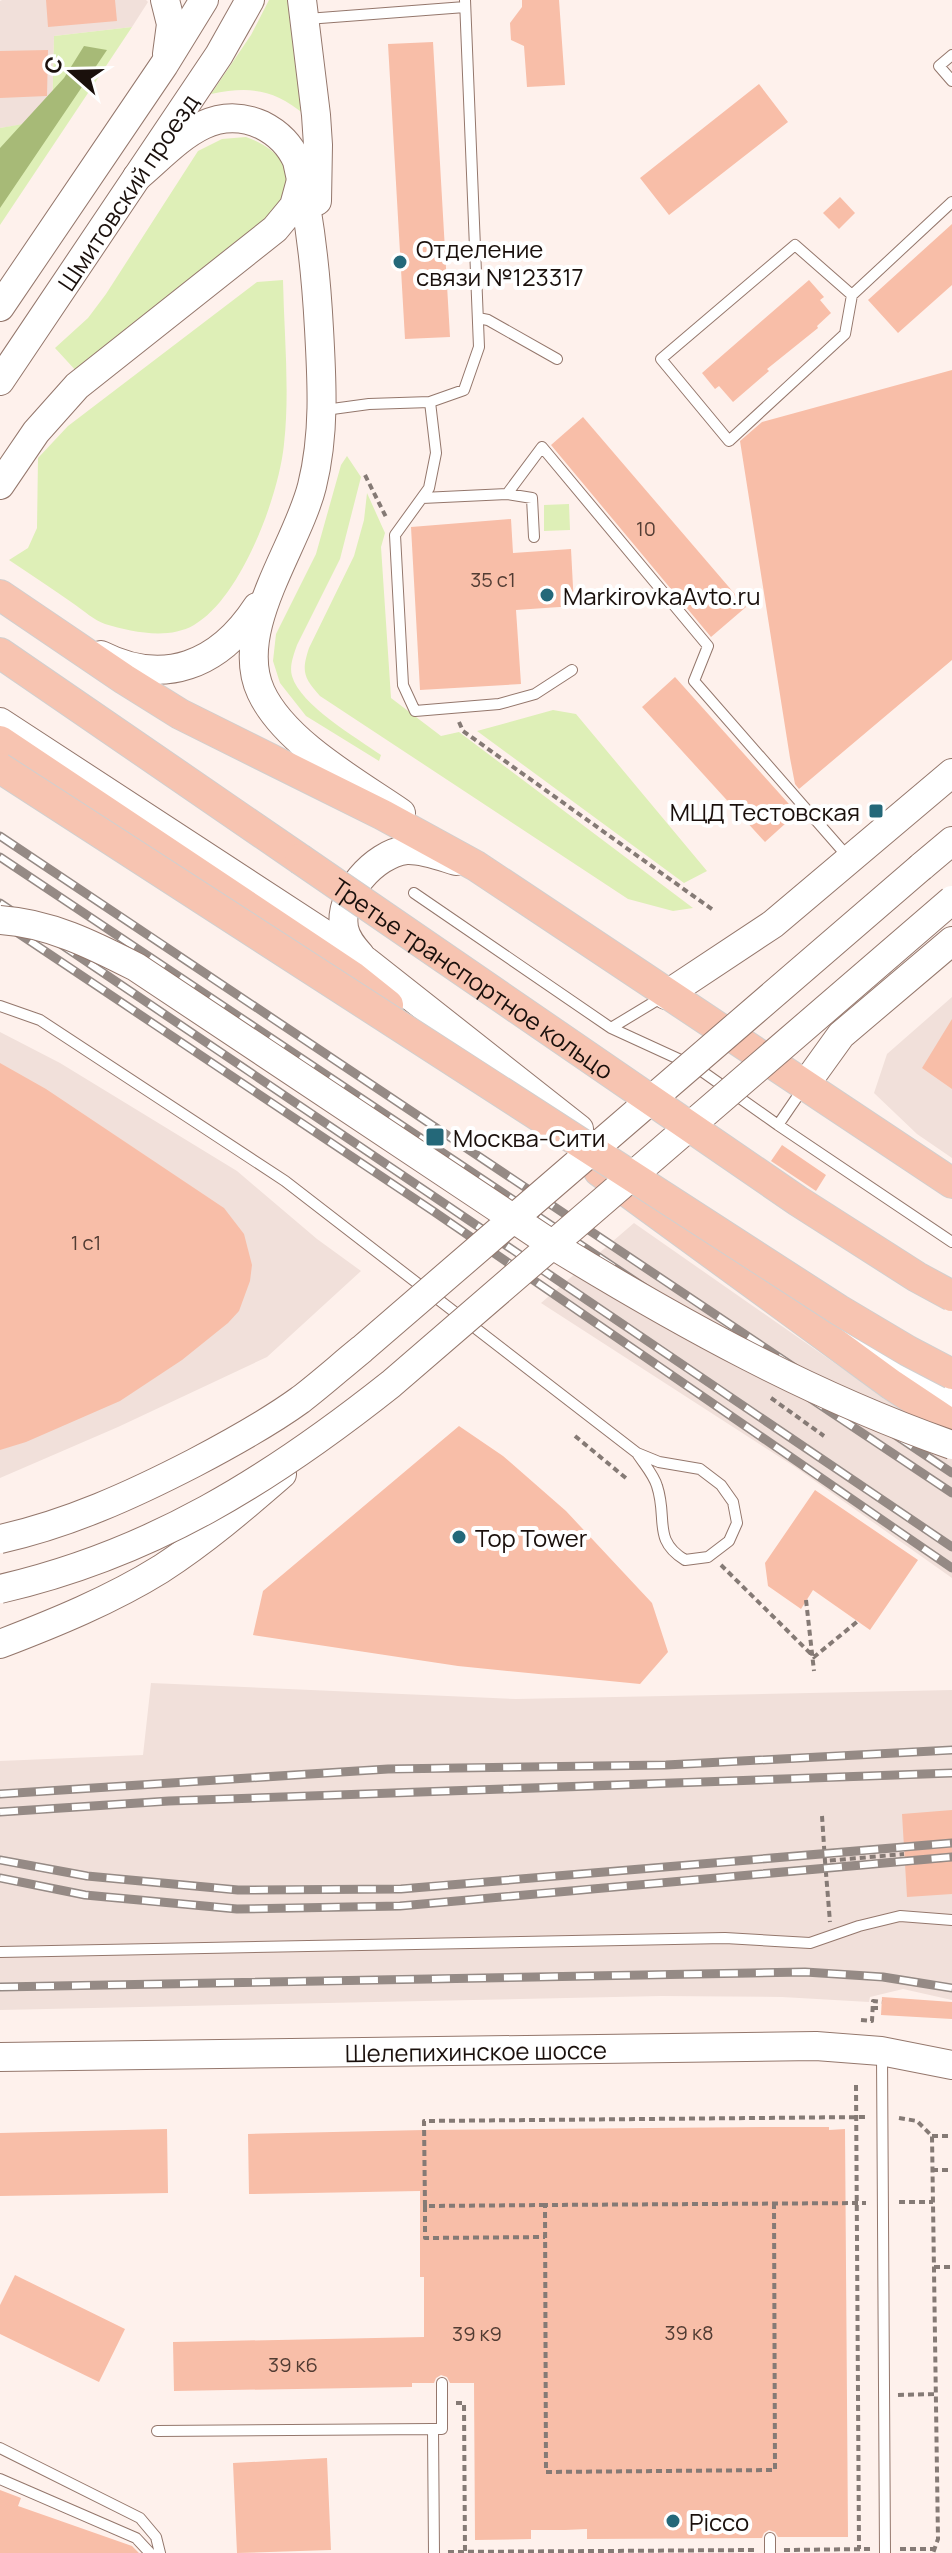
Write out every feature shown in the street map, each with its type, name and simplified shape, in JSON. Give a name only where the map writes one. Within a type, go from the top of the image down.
[{"type":"main road","points":[[164,65],[171,36],[165,0]]},
{"type":"main road","name":"Шмитовский проезд","points":[[0,307],[164,65],[204,0]]},
{"type":"main road","name":"Шмитовский проезд","points":[[0,381],[219,55],[250,0]]},
{"type":"main road","points":[[304,9],[318,145],[315,266],[321,439],[311,491],[253,641],[254,672],[260,690],[279,721],[307,747],[666,995],[952,1183]]},
{"type":"main road","points":[[137,177],[207,122],[232,117],[258,123],[280,136],[294,153],[300,172],[315,266]]},
{"type":"main road","points":[[0,485],[36,432],[77,386],[284,221],[298,198],[300,172]]},
{"type":"main road","points":[[12,602],[113,661],[132,668],[166,670],[186,665],[220,648],[253,614],[284,561]]},
{"type":"main road","points":[[12,602],[180,714],[383,815],[476,866]]},
{"type":"main road","name":"Третье транспортное кольцо","points":[[0,653],[798,1201],[952,1296]]},
{"type":"main road","points":[[0,722],[366,961],[643,1179],[812,1305],[952,1425]]},
{"type":"main road","points":[[0,741],[353,977],[628,1194],[898,1380],[952,1406]]},
{"type":"main road","points":[[0,768],[839,1310],[952,1374]]},
{"type":"main road","points":[[666,995],[773,924],[952,773]]},
{"type":"main road","points":[[0,776],[543,1127]]},
{"type":"main road","points":[[0,1539],[26,1534],[95,1510],[153,1484],[232,1443],[298,1401],[952,841]]},
{"type":"main road","points":[[366,961],[350,944],[343,926],[355,886],[369,870],[385,858],[405,850],[430,853],[476,866]]},
{"type":"main road","points":[[0,1644],[116,1594],[158,1570],[216,1530],[391,1384],[952,900]]},
{"type":"main road","points":[[0,920],[70,935],[136,967],[556,1247],[627,1290],[708,1336],[802,1382],[865,1412],[952,1445]]},
{"type":"main road","points":[[805,1085],[841,1035],[952,941]]},
{"type":"main road","points":[[898,1380],[952,1396]]},
{"type":"main road","points":[[0,1589],[39,1580],[113,1555],[174,1528],[227,1500],[334,1429]]},
{"type":"main road","name":"Шелепихинское шоссе","points":[[0,2057],[816,2046],[881,2051],[952,2065]]},
{"type":"lane","points":[[304,9],[465,4],[479,347],[464,390],[430,402],[369,404],[322,410]]},
{"type":"lane","points":[[952,55],[939,66],[952,81]]},
{"type":"lane","points":[[852,295],[795,245],[661,359],[729,441],[845,334],[852,295],[952,202]]},
{"type":"lane","points":[[478,318],[488,320],[557,359]]},
{"type":"lane","points":[[430,402],[436,453],[429,488],[395,535],[403,685],[415,711],[499,704],[535,694],[572,670]]},
{"type":"lane","points":[[507,494],[542,447],[708,646],[694,681],[850,859]]},
{"type":"lane","points":[[422,498],[507,494],[532,498],[534,537]]},
{"type":"lane","points":[[414,893],[611,1028],[696,1067],[952,1242]]},
{"type":"lane","points":[[611,1028],[666,995]]},
{"type":"lane","points":[[0,1006],[40,1020],[285,1181],[637,1453],[659,1462],[700,1469],[721,1485],[733,1502],[737,1523],[729,1541],[710,1555],[685,1560],[670,1551],[663,1533],[657,1483],[637,1453]]},
{"type":"lane","points":[[778,1125],[805,1085]]},
{"type":"lane","points":[[0,1952],[725,1938],[810,1943],[900,1916],[952,1920]]},
{"type":"lane","points":[[881,2051],[885,2551]]},
{"type":"lane","points":[[157,2431],[442,2429],[442,2383]]},
{"type":"lane","points":[[433,2429],[434,2553]]},
{"type":"lane","points":[[0,2448],[140,2518],[156,2537],[160,2553]]},
{"type":"lane","points":[[0,2479],[136,2538],[150,2553]]},
{"type":"lane","points":[[770,2538],[770,2552]]},
{"type":"path","points":[[365,475],[395,535]]},
{"type":"path","points":[[452,708],[463,731],[713,910]]},
{"type":"path","points":[[767,1395],[824,1436]]},
{"type":"path","points":[[575,1436],[627,1479]]},
{"type":"path","points":[[710,1555],[814,1657]]},
{"type":"path","points":[[806,1600],[814,1671]]},
{"type":"path","points":[[814,1657],[858,1621]]},
{"type":"path","points":[[822,1816],[831,1935]]},
{"type":"path","points":[[825,1861],[904,1854]]},
{"type":"path","points":[[861,2020],[872,2021],[873,2001],[882,2002]]},
{"type":"path","points":[[872,2008],[881,2008]]},
{"type":"path","points":[[856,2085],[859,2549]]},
{"type":"path","points":[[434,2553],[934,2551],[938,2539],[932,2136],[923,2125],[910,2118],[882,2117],[424,2121],[425,2238],[545,2237]]},
{"type":"path","points":[[932,2136],[952,2136]]},
{"type":"path","points":[[932,2170],[952,2170]]},
{"type":"path","points":[[425,2206],[933,2202]]},
{"type":"path","points":[[545,2205],[546,2472],[775,2470],[774,2203]]},
{"type":"path","points":[[934,2267],[952,2267]]},
{"type":"path","points":[[441,2403],[464,2403],[465,2552]]},
{"type":"shaded area","points":[[2,0],[148,2],[132,27],[54,36],[52,120],[0,128]]},
{"type":"shaded area","points":[[952,997],[952,1158],[917,1134],[874,1093],[887,1054]]},
{"type":"shaded area","points":[[0,1032],[60,1063],[237,1171],[317,1239],[361,1271],[267,1357],[0,1478]]},
{"type":"shaded area","points":[[634,1223],[952,1445],[952,1578],[795,1467],[541,1303]]},
{"type":"shaded area","points":[[151,1683],[516,1699],[952,1690],[952,2000],[903,1989],[870,1997],[869,2002],[782,1997],[661,1996],[0,2010],[0,1761],[143,1755]]},
{"type":"green space","points":[[269,0],[288,0],[305,115],[283,100],[261,92],[238,90],[211,94],[251,35]]},
{"type":"green space","points":[[132,27],[0,225],[0,128],[52,119],[54,36]]},
{"type":"green space","points":[[84,46],[107,50],[0,208],[0,148],[64,78]]},
{"type":"green space","points":[[246,137],[266,146],[285,168],[286,188],[279,205],[266,221],[78,373],[55,348],[88,318],[106,294],[198,151],[222,139]]},
{"type":"green space","points":[[283,280],[287,403],[281,466],[255,544],[242,570],[211,612],[194,625],[173,632],[138,632],[116,627],[93,618],[9,560],[28,548],[37,528],[38,458],[68,426],[257,282]]},
{"type":"green space","points":[[347,456],[361,477],[340,559],[297,645],[291,672],[306,698],[330,720],[381,755],[379,761],[306,716],[280,683],[273,661],[276,634],[316,554],[341,465]]},
{"type":"green space","points":[[367,493],[385,533],[381,547],[391,698],[441,736],[459,732],[693,908],[673,911],[628,899],[315,690],[307,679],[305,669],[309,648],[354,556],[364,520]]},
{"type":"green space","points":[[569,504],[570,530],[544,531],[544,505]]},
{"type":"green space","points":[[553,710],[576,714],[707,871],[684,883],[477,731]]},
{"type":"building","points":[[46,0],[115,0],[117,21],[48,27]]},
{"type":"building","points":[[522,0],[559,0],[565,85],[527,87],[524,46],[511,40],[510,23],[522,7]]},
{"type":"building","points":[[433,42],[450,337],[405,339],[388,44]]},
{"type":"building","points":[[48,50],[47,96],[0,98],[0,51]]},
{"type":"building","points":[[759,84],[788,122],[669,215],[640,178]]},
{"type":"building","points":[[840,197],[855,213],[839,229],[823,213]]},
{"type":"building","points":[[952,224],[952,285],[898,333],[868,300]]},
{"type":"building","points":[[809,280],[824,297],[820,300],[831,313],[733,402],[719,386],[715,389],[702,373]]},
{"type":"building","points":[[952,370],[952,660],[799,789],[795,784],[790,758],[740,441],[762,422]]},
{"type":"building","points":[[583,417],[746,607],[711,637],[551,445]]},
{"type":"building","points":[[511,519],[513,553],[571,549],[574,606],[516,610],[521,684],[420,690],[411,527]]},
{"type":"building","points":[[675,677],[797,813],[765,842],[642,707]]},
{"type":"building","points":[[952,1019],[952,1089],[922,1068]]},
{"type":"building","points":[[0,1063],[46,1089],[224,1208],[244,1234],[252,1265],[250,1281],[239,1311],[182,1360],[120,1401],[26,1442],[0,1450]]},
{"type":"building","points":[[782,1145],[826,1175],[816,1191],[771,1161]]},
{"type":"building","name":"Top Tower","points":[[459,1426],[503,1456],[566,1511],[652,1603],[668,1652],[640,1684],[458,1666],[253,1635],[263,1591]]},
{"type":"building","points":[[815,1490],[918,1560],[870,1630],[813,1590],[801,1609],[768,1586],[765,1563]]},
{"type":"building","points":[[952,1810],[952,1894],[907,1897],[902,1814]]},
{"type":"building","points":[[882,1997],[952,2002],[952,2019],[881,2015]]},
{"type":"building","points":[[829,2127],[829,2130],[845,2129],[848,2537],[778,2537],[769,2530],[762,2538],[587,2539],[587,2529],[531,2530],[531,2539],[475,2540],[474,2383],[450,2383],[447,2377],[441,2375],[434,2383],[412,2383],[412,2387],[174,2391],[173,2342],[424,2337],[420,2191],[249,2194],[248,2134]]},
{"type":"building","points":[[167,2129],[168,2193],[0,2196],[0,2133]]},
{"type":"building","points":[[15,2275],[125,2329],[99,2382],[0,2334],[0,2305]]},
{"type":"building","points":[[327,2458],[331,2550],[237,2553],[233,2463]]},
{"type":"building","points":[[0,2490],[21,2498],[18,2506],[132,2546],[139,2553],[0,2553]]},
{"type":"railway","points":[[0,836],[952,1473]]},
{"type":"railway","points":[[0,857],[952,1493]]},
{"type":"railway","points":[[0,903],[952,1547]]},
{"type":"railway","points":[[0,921],[433,1211],[952,1568]]},
{"type":"railway","points":[[0,1794],[388,1769],[666,1765],[952,1750]]},
{"type":"railway","points":[[0,1812],[169,1801],[952,1773]]},
{"type":"railway","points":[[0,1860],[87,1876],[238,1890],[401,1889],[952,1843]]},
{"type":"railway","points":[[0,1878],[85,1895],[237,1909],[400,1906],[952,1857]]},
{"type":"railway","points":[[0,1987],[805,1972],[883,1977],[952,1988]]},
{"type":"place","name":"Отделение связи №123317","points":[[400,262]]},
{"type":"place","name":"MarkirovkaAvto.ru","points":[[547,595]]},
{"type":"place","name":"МЦД Тестовская","points":[[876,811]]},
{"type":"place","name":"Москва-Сити","points":[[435,1137]]},
{"type":"place","name":"Top Tower","points":[[459,1537]]},
{"type":"place","name":"Picco","points":[[673,2521]]}]
